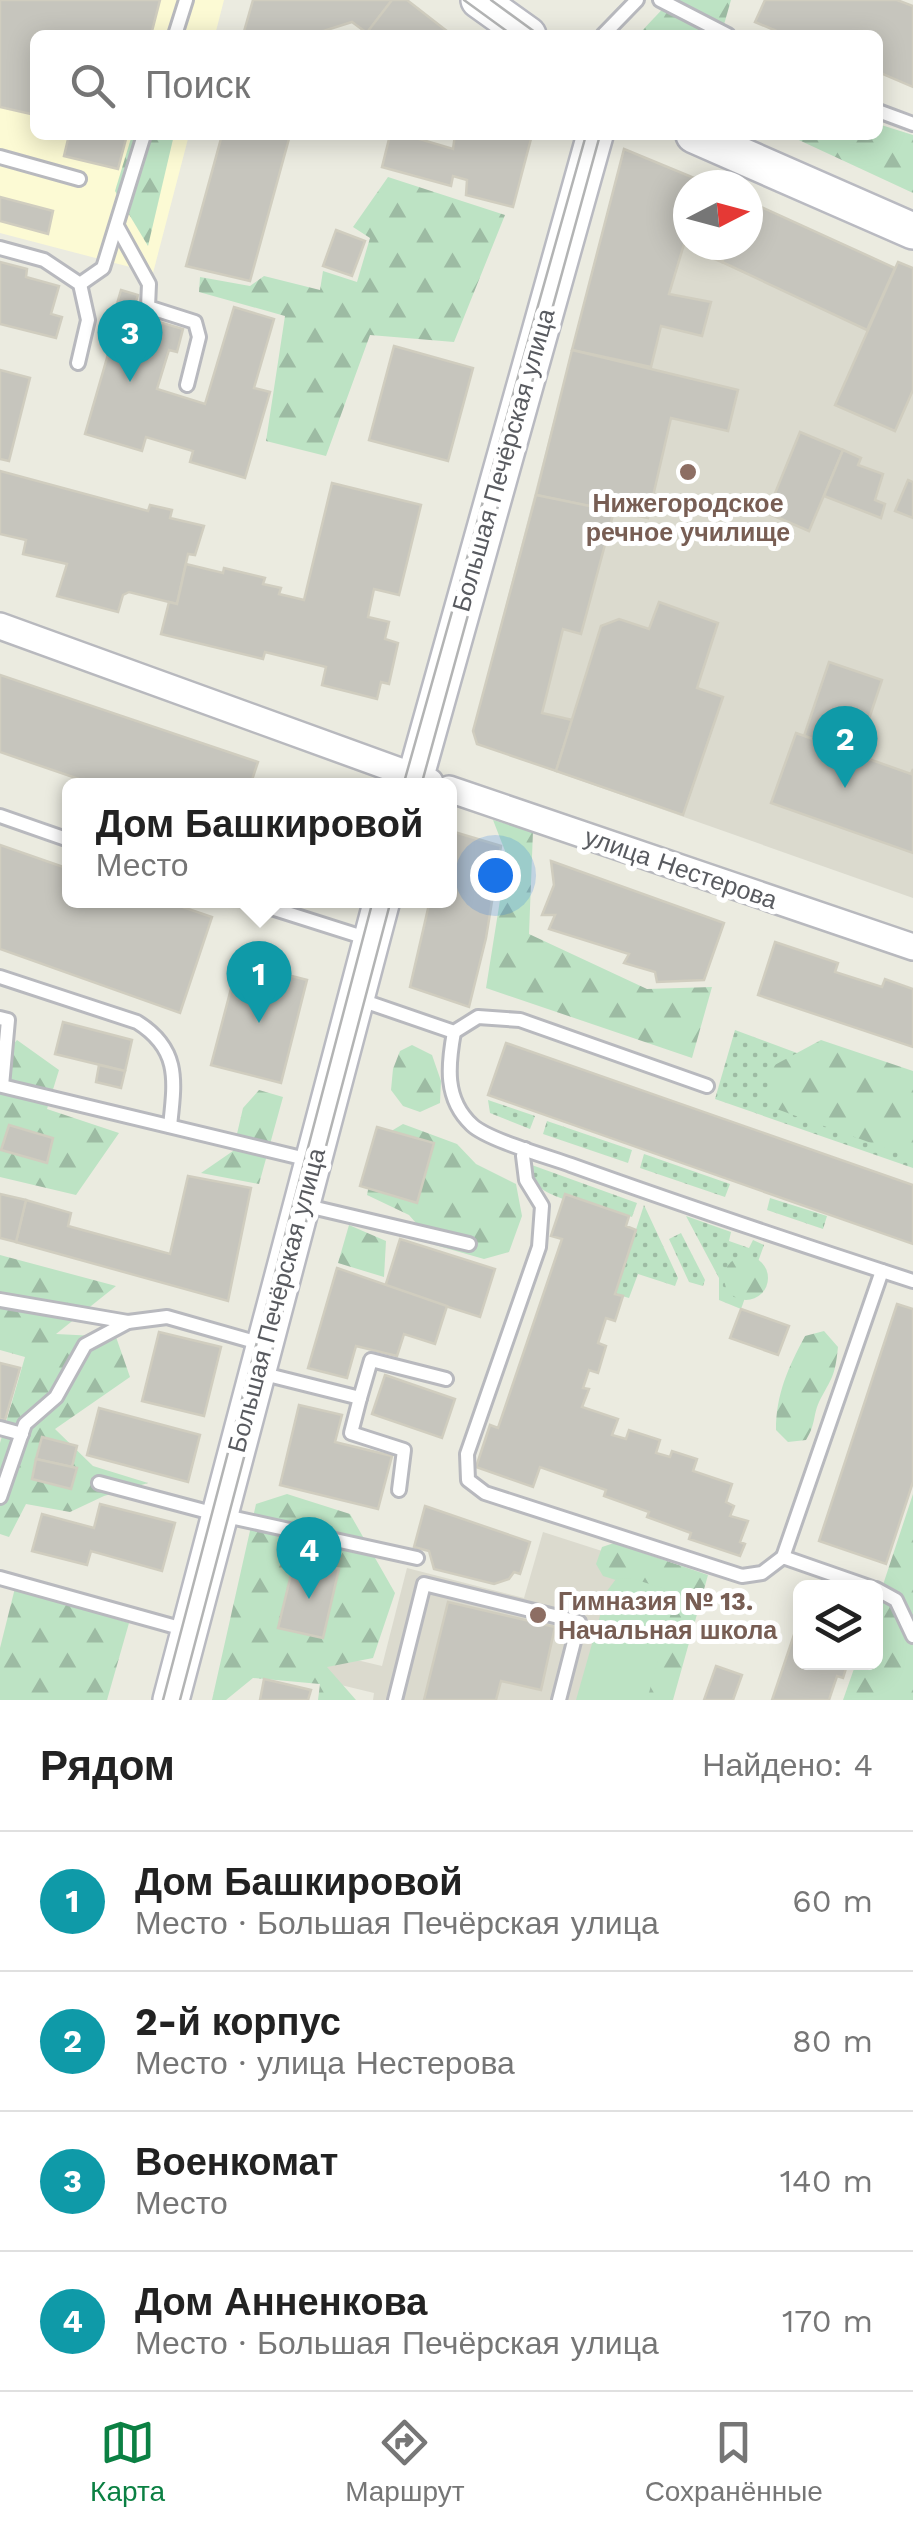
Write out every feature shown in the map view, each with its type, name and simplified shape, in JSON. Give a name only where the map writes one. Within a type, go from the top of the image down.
[{"type":"street","points":[[480,0],[521,30]]},
{"type":"street","name":"Большая Печёрская улица","points":[[424,778],[593,140]]},
{"type":"street","points":[[705,140],[913,231]]},
{"type":"street","points":[[0,626],[410,778]]},
{"type":"street","name":"улица Нестерова","points":[[457,791],[913,948]]},
{"type":"street","name":"Большая Печёрская улица","points":[[171,1700],[380,908]]},
{"type":"lane","points":[[177,30],[186,0]]},
{"type":"lane","points":[[608,30],[637,0]]},
{"type":"lane","points":[[660,0],[718,30]]},
{"type":"lane","points":[[883,113],[913,124]]},
{"type":"lane","points":[[80,284],[103,268],[143,140]]},
{"type":"lane","points":[[0,157],[79,179]]},
{"type":"lane","points":[[117,226],[149,284],[148,308],[196,322],[199,338],[187,385]]},
{"type":"lane","points":[[0,248],[44,260],[80,284],[88,320],[78,363]]},
{"type":"lane","points":[[0,816],[62,838]]},
{"type":"lane","points":[[271,908],[371,940]]},
{"type":"lane","points":[[0,978],[137,1022],[156,1034],[168,1052],[174,1085],[170,1126]]},
{"type":"lane","points":[[356,998],[454,1032]]},
{"type":"lane","points":[[708,1086],[520,1020],[478,1017],[454,1032],[448,1069],[453,1096],[473,1126],[525,1149],[913,1281]]},
{"type":"lane","points":[[0,1018],[8,1020],[2,1086],[313,1160]]},
{"type":"lane","points":[[525,1149],[526,1180],[542,1206],[542,1232],[467,1454],[468,1480],[485,1493],[742,1576],[762,1573],[783,1558],[882,1271]]},
{"type":"lane","points":[[301,1204],[469,1244]]},
{"type":"lane","points":[[0,1300],[128,1322],[167,1317],[360,1398]]},
{"type":"lane","points":[[0,1497],[25,1424],[56,1397],[85,1346],[128,1322]]},
{"type":"lane","points":[[399,1490],[404,1450],[351,1433],[371,1360],[446,1379]]},
{"type":"lane","points":[[0,1428],[22,1434]]},
{"type":"lane","points":[[99,1484],[417,1558]]},
{"type":"lane","points":[[783,1558],[850,1580]]},
{"type":"lane","points":[[0,1578],[190,1630]]},
{"type":"lane","points":[[395,1700],[424,1584],[579,1622],[558,1700]]},
{"type":"lane","points":[[883,1593],[896,1600],[913,1636]]},
{"type":"shaded area","points":[[0,0],[224,0],[216,30],[30,30],[30,140],[188,140],[153,273],[0,233]]},
{"type":"shaded area","name":"Нижегородское речное училище","points":[[624,149],[675,170],[673,260],[763,260],[763,208],[894,268],[898,262],[913,268],[913,898],[477,744],[473,731]]},
{"type":"shaded area","name":"Гимназия № 13. Начальная школа","points":[[543,1532],[692,1580],[655,1700],[373,1700],[374,1693],[238,1660],[244,1633],[382,1666],[407,1568],[524,1598]]},
{"type":"green space","points":[[671,0],[731,0],[722,30],[643,30]]},
{"type":"green space","points":[[883,126],[913,135],[913,193],[799,140],[883,140]]},
{"type":"green space","points":[[130,140],[173,140],[148,246],[115,191]]},
{"type":"green space","points":[[388,177],[505,215],[454,342],[370,335],[326,456],[266,441],[285,316],[199,292],[200,277],[250,286],[264,276],[320,290],[323,271],[357,282],[370,238],[353,227]]},
{"type":"green space","points":[[493,820],[533,831],[529,934],[647,989],[712,987],[692,1058],[486,988],[507,856]]},
{"type":"green space","points":[[735,1030],[913,1096],[913,1168],[715,1099]]},
{"type":"green space","points":[[17,1040],[59,1070],[47,1109],[119,1133],[76,1195],[0,1177],[0,1066]]},
{"type":"green space","points":[[821,1040],[913,1071],[913,1158],[771,1107],[771,1067]]},
{"type":"green space","points":[[412,1045],[432,1055],[441,1081],[440,1103],[420,1112],[403,1106],[391,1090],[400,1051]]},
{"type":"green space","points":[[259,1090],[283,1097],[259,1184],[201,1173],[233,1151],[243,1108]]},
{"type":"green space","points":[[488,1100],[535,1116],[530,1129],[490,1113]]},
{"type":"green space","points":[[547,1121],[632,1150],[628,1163],[543,1134]]},
{"type":"green space","points":[[403,1124],[457,1144],[476,1164],[516,1184],[522,1216],[509,1252],[484,1259],[435,1245],[409,1215],[367,1195],[378,1139]]},
{"type":"green space","points":[[644,1154],[730,1184],[725,1197],[640,1168]]},
{"type":"green space","points":[[529,1164],[637,1203],[632,1217],[565,1194],[563,1199],[550,1193],[536,1183]]},
{"type":"green space","points":[[770,1198],[827,1216],[823,1229],[767,1210]]},
{"type":"green space","points":[[644,1205],[678,1278],[675,1286],[638,1274],[629,1298],[615,1294]]},
{"type":"green space","points":[[686,1216],[731,1232],[729,1241],[749,1248],[753,1240],[764,1245],[741,1309],[719,1300],[719,1278]]},
{"type":"green space","points":[[349,1225],[386,1241],[384,1277],[338,1263]]},
{"type":"green space","points":[[681,1233],[705,1280],[703,1286],[689,1282],[669,1239]]},
{"type":"green space","points":[[0,1255],[116,1286],[56,1334],[116,1337],[130,1377],[55,1429],[93,1466],[148,1483],[104,1496],[70,1512],[26,1504],[9,1537],[0,1534],[0,1443],[25,1357],[0,1350]]},
{"type":"green space","points":[[746,1256],[761,1263],[768,1278],[761,1293],[746,1300],[731,1293],[724,1278],[731,1263]]},
{"type":"green space","points":[[824,1331],[838,1347],[834,1371],[806,1440],[788,1442],[776,1430],[784,1382],[805,1336]]},
{"type":"green space","points":[[287,1494],[350,1514],[395,1593],[373,1658],[327,1667],[356,1700],[318,1700],[320,1684],[253,1678],[226,1700],[212,1700],[256,1504]]},
{"type":"green space","points":[[913,1494],[913,1700],[843,1700],[854,1670],[883,1670],[883,1585]]},
{"type":"green space","points":[[614,1543],[708,1575],[673,1700],[640,1700],[670,1597],[603,1576],[596,1564],[602,1547]]},
{"type":"green space","points":[[631,1578],[668,1590],[674,1602],[647,1700],[576,1700],[607,1591],[616,1579]]},
{"type":"green space","points":[[15,1588],[129,1623],[107,1700],[0,1700],[0,1648]]},
{"type":"building","points":[[0,0],[160,0],[152,30],[30,30],[30,114],[0,107]]},
{"type":"building","points":[[253,0],[392,0],[369,30],[352,22],[327,30],[244,30]]},
{"type":"building","points":[[392,0],[407,0],[446,30],[369,30]]},
{"type":"building","points":[[765,0],[897,0],[913,6],[913,87],[883,74],[883,30],[774,30],[755,22]]},
{"type":"building","points":[[68,140],[126,140],[118,169],[64,156]]},
{"type":"building","points":[[221,140],[289,140],[250,281],[186,266]]},
{"type":"building","points":[[389,140],[423,140],[453,149],[454,140],[531,140],[513,207],[466,195],[467,180],[453,176],[451,186],[382,167]]},
{"type":"building","points":[[624,149],[675,170],[673,260],[679,260],[669,294],[711,302],[702,336],[661,326],[651,367],[572,350]]},
{"type":"building","points":[[0,197],[53,211],[48,234],[0,221]]},
{"type":"building","points":[[763,208],[895,268],[867,330],[722,262],[763,260]]},
{"type":"building","points":[[336,230],[365,241],[352,276],[323,266]]},
{"type":"building","points":[[0,262],[27,269],[26,277],[59,286],[51,314],[62,317],[56,338],[0,324]]},
{"type":"building","points":[[898,262],[913,268],[913,390],[895,431],[835,405]]},
{"type":"building","points":[[121,290],[138,295],[132,314],[183,329],[177,352],[169,350],[157,389],[205,404],[234,307],[274,319],[254,388],[270,392],[245,478],[190,462],[193,451],[146,437],[142,451],[85,434],[113,337],[108,335]]},
{"type":"building","points":[[394,346],[473,368],[448,461],[369,440]]},
{"type":"building","points":[[572,350],[738,390],[728,431],[671,418],[648,518],[536,495]]},
{"type":"building","points":[[0,370],[30,378],[9,461],[0,459]]},
{"type":"building","points":[[800,432],[843,450],[809,531],[767,513]]},
{"type":"building","points":[[843,450],[861,458],[858,465],[883,474],[875,500],[885,504],[881,518],[824,496]]},
{"type":"building","points":[[0,471],[148,511],[150,505],[172,510],[170,518],[204,526],[195,555],[188,554],[177,604],[129,592],[123,595],[118,612],[57,596],[67,564],[23,554],[26,540],[0,534]]},
{"type":"building","points":[[908,480],[913,482],[913,518],[895,511]]},
{"type":"building","points":[[332,483],[421,505],[399,595],[374,589],[368,617],[389,622],[385,639],[398,643],[389,684],[381,682],[377,699],[322,685],[326,667],[265,652],[263,659],[161,634],[169,602],[177,604],[186,564],[265,578],[263,584],[281,588],[279,594],[304,600]]},
{"type":"building","points":[[536,495],[614,511],[581,634],[563,629],[542,713],[572,720],[556,771],[477,744],[473,731]]},
{"type":"building","points":[[659,602],[718,623],[697,688],[723,697],[683,815],[556,771],[601,626],[619,619],[649,629]]},
{"type":"building","points":[[829,662],[882,680],[857,755],[804,736]]},
{"type":"building","points":[[0,675],[258,762],[253,778],[76,778],[0,752]]},
{"type":"building","points":[[796,733],[911,774],[913,769],[913,853],[771,803]]},
{"type":"building","points":[[457,833],[501,846],[486,938],[469,1007],[410,987],[428,908],[457,908]]},
{"type":"building","points":[[0,845],[62,867],[62,908],[186,908],[212,917],[180,1013],[0,949]]},
{"type":"building","points":[[551,861],[724,923],[704,980],[657,982],[655,972],[624,963],[629,954],[549,929],[555,915],[542,915],[554,885]]},
{"type":"building","points":[[775,942],[838,963],[835,972],[882,987],[885,979],[913,989],[913,1047],[758,995]]},
{"type":"building","points":[[238,962],[307,980],[281,1083],[211,1065]]},
{"type":"building","points":[[63,1022],[132,1040],[125,1071],[55,1054]]},
{"type":"building","points":[[506,1043],[913,1185],[913,1244],[488,1095]]},
{"type":"building","points":[[99,1065],[125,1071],[121,1088],[96,1082]]},
{"type":"building","points":[[9,1125],[53,1138],[47,1163],[1,1150]]},
{"type":"building","points":[[377,1127],[434,1143],[417,1203],[360,1186]]},
{"type":"building","points":[[188,1176],[251,1188],[228,1301],[16,1242],[26,1200],[71,1213],[68,1226],[170,1254]]},
{"type":"building","points":[[0,1194],[26,1200],[16,1242],[0,1238]]},
{"type":"building","points":[[565,1194],[629,1216],[626,1226],[636,1230],[615,1294],[623,1296],[615,1321],[606,1318],[598,1343],[606,1346],[598,1373],[589,1370],[583,1388],[589,1389],[582,1407],[618,1419],[612,1435],[626,1439],[629,1430],[660,1440],[656,1453],[670,1457],[672,1451],[697,1459],[693,1471],[732,1484],[726,1502],[734,1506],[730,1516],[748,1521],[740,1542],[745,1544],[740,1556],[689,1539],[691,1533],[604,1496],[606,1490],[540,1467],[533,1487],[476,1467],[490,1425],[498,1428],[562,1239],[551,1236]]},
{"type":"building","points":[[400,1239],[495,1269],[480,1317],[385,1287]]},
{"type":"building","points":[[337,1268],[447,1306],[435,1344],[404,1334],[397,1356],[356,1346],[347,1378],[308,1368]]},
{"type":"building","points":[[897,1304],[913,1309],[913,1482],[886,1564],[819,1541]]},
{"type":"building","points":[[741,1309],[789,1326],[778,1355],[730,1338]]},
{"type":"building","points":[[159,1332],[221,1347],[204,1416],[142,1401]]},
{"type":"building","points":[[0,1363],[20,1368],[5,1420],[0,1419]]},
{"type":"building","points":[[385,1375],[455,1399],[442,1438],[372,1414]]},
{"type":"building","points":[[299,1405],[342,1415],[335,1442],[392,1456],[378,1509],[280,1485]]},
{"type":"building","points":[[99,1408],[200,1435],[188,1482],[87,1455]]},
{"type":"building","points":[[42,1437],[77,1446],[72,1467],[36,1459]]},
{"type":"building","points":[[36,1459],[77,1468],[71,1489],[32,1479]]},
{"type":"building","points":[[100,1504],[175,1523],[162,1571],[91,1551],[87,1565],[32,1551],[42,1514],[94,1528]]},
{"type":"building","points":[[425,1506],[530,1542],[520,1574],[514,1572],[509,1579],[494,1584],[434,1569],[429,1551],[414,1547]]},
{"type":"building","points":[[295,1558],[339,1569],[323,1638],[278,1628]]},
{"type":"building","points":[[448,1602],[555,1627],[541,1690],[501,1681],[496,1700],[424,1700]]},
{"type":"building","points":[[793,1638],[793,1670],[846,1670],[843,1678],[837,1676],[829,1700],[772,1700]]},
{"type":"building","points":[[716,1666],[742,1675],[733,1700],[704,1700]]},
{"type":"building","points":[[264,1679],[311,1690],[308,1700],[260,1700]]},
{"type":"tram line","points":[[464,0],[505,30]]},
{"type":"tram line","points":[[491,0],[532,30]]},
{"type":"tram line","points":[[405,778],[585,140]]},
{"type":"tram line","points":[[423,778],[599,140]]},
{"type":"tram line","points":[[163,1700],[371,908]]},
{"type":"tram line","points":[[180,1700],[389,908]]},
{"type":"place","name":"Военкомат","points":[[130,382]]},
{"type":"place","name":"Нижегородское речное училище","points":[[688,472]]},
{"type":"place","name":"2-й корпус","points":[[845,788]]},
{"type":"place","name":"Дом Башкировой","points":[[259,1023]]},
{"type":"place","name":"Дом Анненкова","points":[[309,1599]]},
{"type":"place","name":"Гимназия № 13. Начальная школа","points":[[538,1615]]}]
